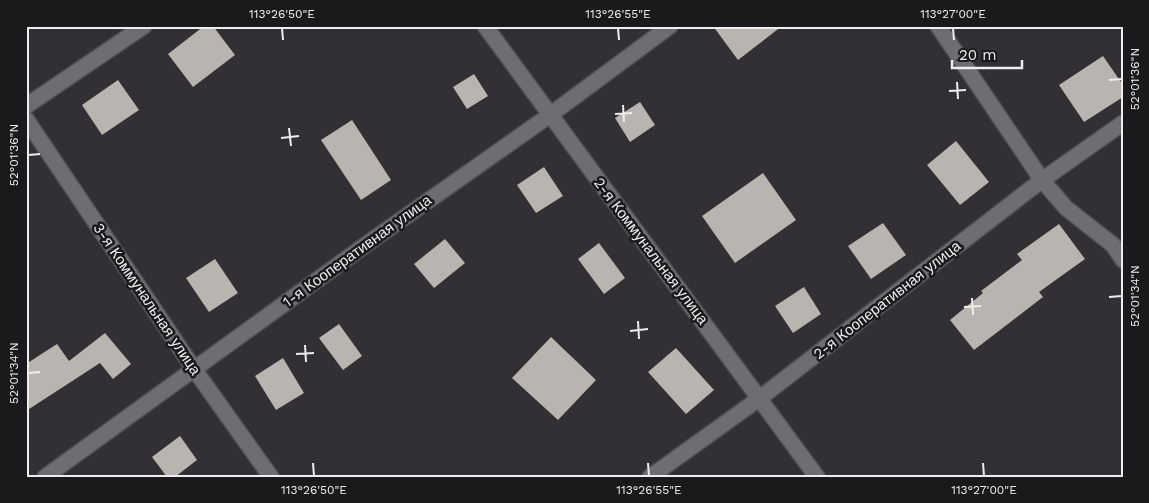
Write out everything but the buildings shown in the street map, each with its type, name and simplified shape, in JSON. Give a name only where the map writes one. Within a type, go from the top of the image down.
[{"type":"street","points":[[26,106],[144,26]]},
{"type":"street","name":"2-я Коммунальная улица","points":[[485,26],[817,477]]},
{"type":"street","name":"1-я Кооперативная улица","points":[[45,477],[194,368],[550,115],[670,26]]},
{"type":"street","points":[[938,26],[1042,180],[1066,208],[1113,245],[1123,260]]},
{"type":"street","name":"3-я Коммунальная улица","points":[[26,119],[270,477]]},
{"type":"street","name":"2-я Кооперативная улица","points":[[650,477],[760,398],[1042,180],[1123,123]]}]
